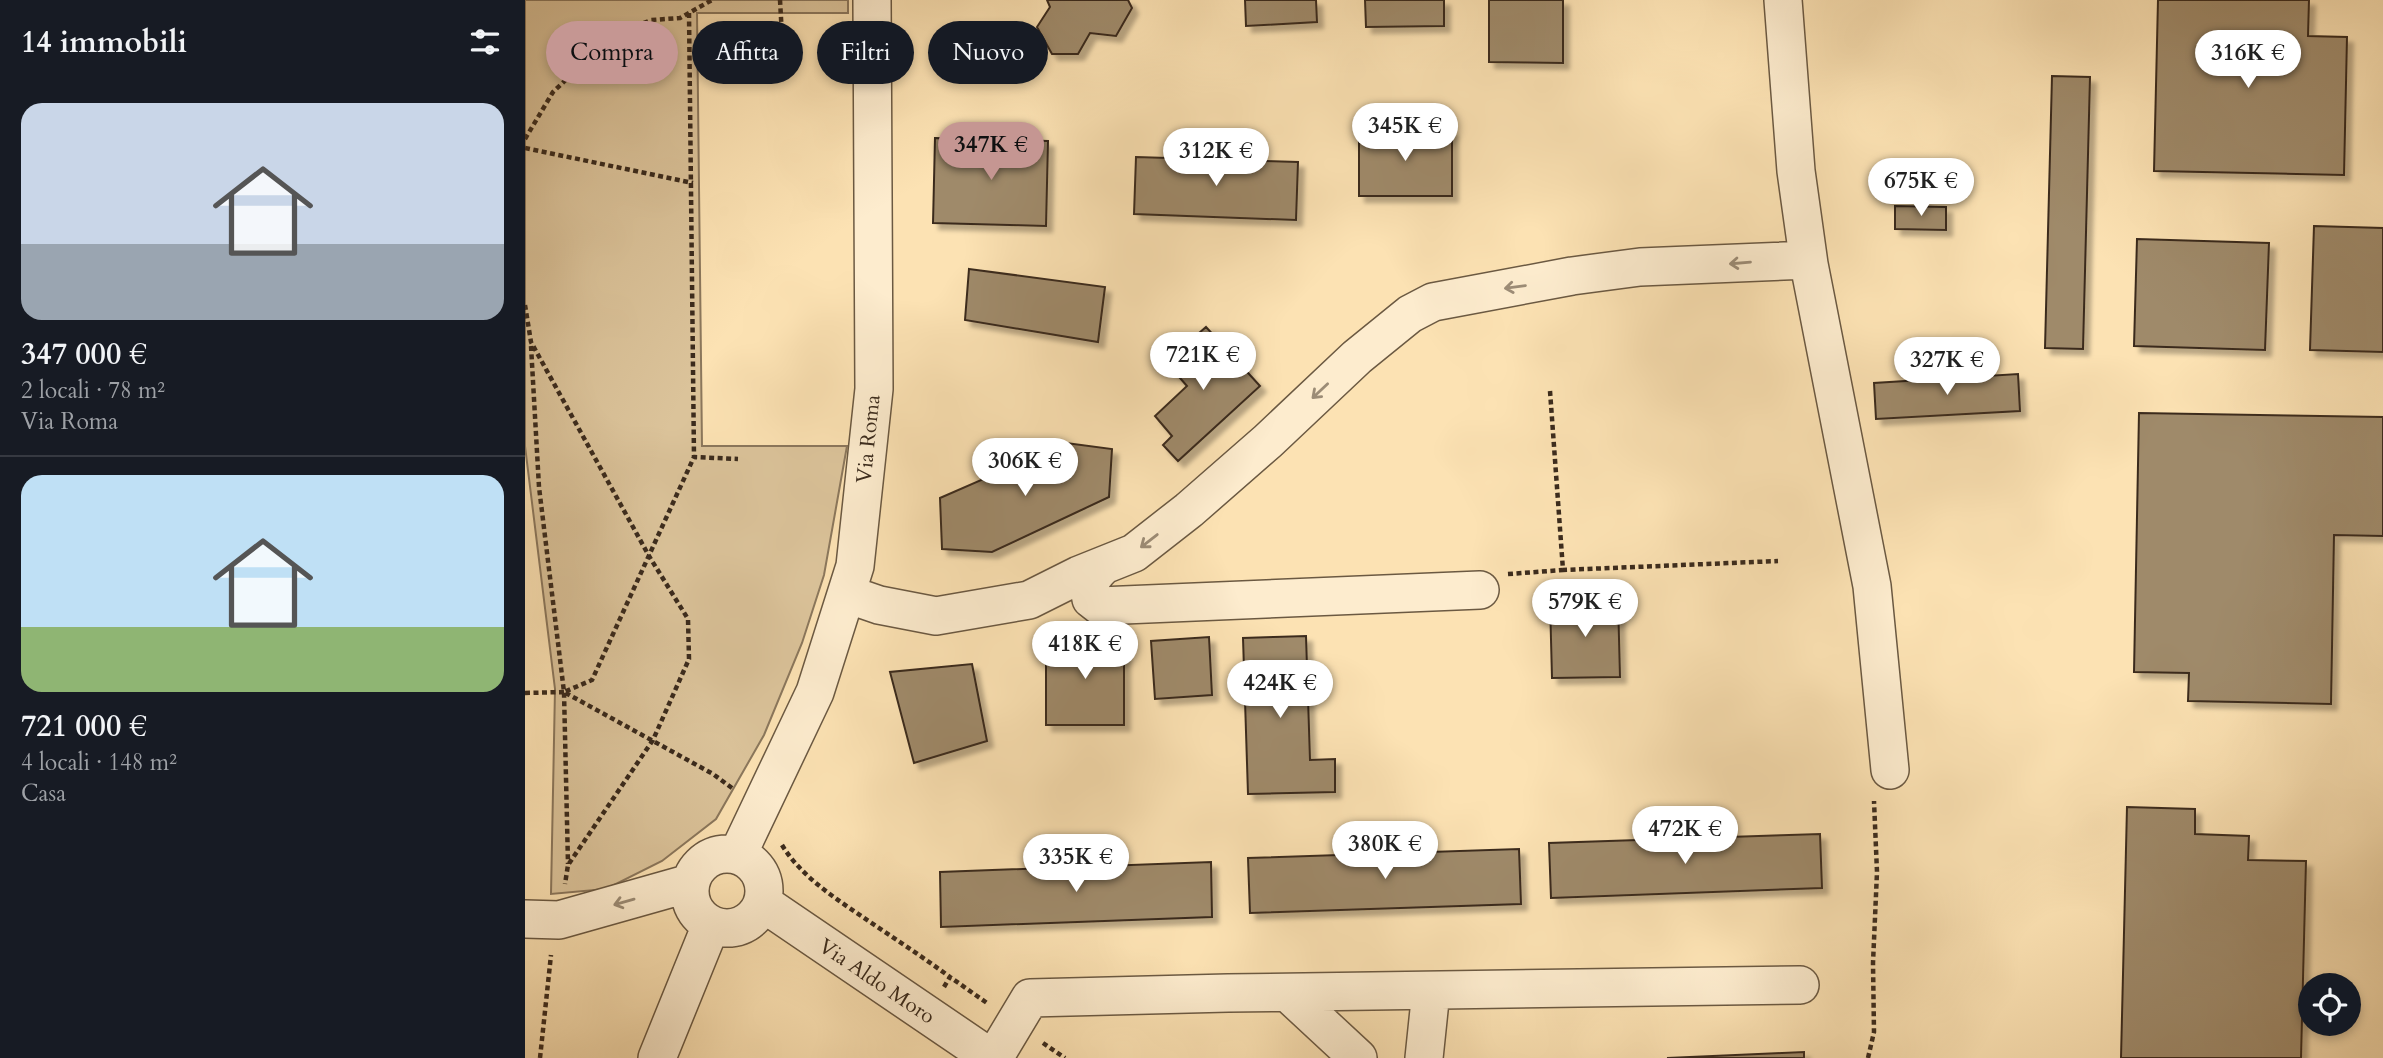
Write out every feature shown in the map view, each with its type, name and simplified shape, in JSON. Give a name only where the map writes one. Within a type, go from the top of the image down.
[{"type":"street","name":"Via Roma","points":[[738,854],[771,822],[855,566],[874,390],[872,0]]},
{"type":"street","points":[[1783,0],[1796,171],[1808,260],[1873,586],[1890,771]]},
{"type":"street","points":[[846,594],[879,605],[936,615],[1029,600],[1079,575],[1134,553],[1189,510],[1268,441],[1357,357],[1410,314],[1433,302],[1572,276],[1640,267],[1808,260]]},
{"type":"street","points":[[1104,565],[1094,575],[1088,587],[1091,599],[1100,606],[1480,590]]},
{"type":"street","points":[[725,853],[738,854],[749,860],[763,877],[763,903],[748,923],[735,928],[711,925],[699,916],[693,906],[690,883],[695,871],[704,861],[725,853]]},
{"type":"street","points":[[542,920],[690,883]]},
{"type":"street","name":"Via Aldo Moro","points":[[763,903],[992,1058]]},
{"type":"street","points":[[657,1058],[711,925]]},
{"type":"street","points":[[992,1058],[1030,998],[1800,985]]},
{"type":"street","points":[[1425,1058],[1431,991]]},
{"type":"street","points":[[1288,993],[1358,1058]]},
{"type":"path","points":[[525,139],[553,92],[611,37],[651,20],[680,18],[712,0]]},
{"type":"path","points":[[780,0],[781,21]]},
{"type":"path","points":[[525,693],[564,692],[591,680],[694,457],[689,13]]},
{"type":"path","points":[[525,148],[693,183]]},
{"type":"path","points":[[525,305],[531,342],[540,487],[564,692],[568,865]]},
{"type":"path","points":[[531,342],[649,556],[688,619],[689,659],[653,740],[568,865],[542,920],[548,969],[540,1058]]},
{"type":"path","points":[[1550,391],[1563,570]]},
{"type":"path","points":[[694,457],[739,459]]},
{"type":"path","points":[[1480,590],[1483,575],[1778,561]]},
{"type":"path","points":[[564,692],[713,775],[771,822],[788,855],[809,877],[842,903],[950,977]]},
{"type":"path","points":[[771,822],[781,844]]},
{"type":"shaded area","points":[[525,0],[848,0],[848,13],[697,13],[697,21],[692,21],[692,84],[698,84],[702,446],[847,446],[824,575],[802,643],[764,735],[716,819],[662,861],[606,889],[551,894],[555,689],[525,446]]},
{"type":"building","points":[[1047,0],[1128,0],[1132,8],[1116,36],[1090,33],[1078,54],[1052,54],[1048,47],[1048,21],[1041,21],[1050,7]]},
{"type":"building","points":[[1245,0],[1316,0],[1317,22],[1246,26]]},
{"type":"building","points":[[1365,0],[1444,0],[1444,26],[1366,27]]},
{"type":"building","points":[[1489,0],[1563,0],[1563,63],[1489,62]]},
{"type":"building","points":[[2158,0],[2309,0],[2308,36],[2347,37],[2344,175],[2154,171]]},
{"type":"building","points":[[2052,76],[2090,77],[2083,349],[2045,348]]},
{"type":"building","points":[[1359,130],[1452,130],[1452,196],[1359,196]]},
{"type":"building","points":[[935,138],[1048,141],[1046,226],[933,223]]},
{"type":"building","points":[[1136,157],[1298,162],[1296,220],[1134,214]]},
{"type":"building","points":[[1895,206],[1946,207],[1946,230],[1895,229]]},
{"type":"building","points":[[2314,226],[2383,228],[2383,352],[2310,350]]},
{"type":"building","points":[[2137,239],[2269,243],[2265,350],[2134,346]]},
{"type":"building","points":[[969,269],[1105,287],[1098,342],[965,320]]},
{"type":"building","points":[[1206,327],[1260,386],[1178,461],[1163,445],[1172,436],[1155,416],[1187,386],[1166,362]]},
{"type":"building","points":[[2018,374],[2020,411],[1876,419],[1874,383]]},
{"type":"building","points":[[2139,413],[2383,417],[2383,536],[2334,535],[2331,704],[2188,701],[2189,673],[2134,672]]},
{"type":"building","points":[[1066,443],[1112,449],[1109,497],[992,552],[942,549],[940,498]]},
{"type":"building","points":[[1618,600],[1620,677],[1552,678],[1550,601]]},
{"type":"building","points":[[1306,636],[1310,760],[1335,759],[1335,792],[1248,794],[1243,638]]},
{"type":"building","points":[[1046,637],[1124,637],[1124,725],[1046,725]]},
{"type":"building","points":[[1209,637],[1212,695],[1155,699],[1151,641]]},
{"type":"building","points":[[972,664],[987,741],[914,763],[890,672]]},
{"type":"building","points":[[2127,807],[2195,809],[2195,834],[2249,836],[2248,860],[2306,861],[2303,973],[2298,973],[2298,1036],[2302,1036],[2301,1058],[2121,1058]]},
{"type":"building","points":[[1820,834],[1822,888],[1551,898],[1549,843]]},
{"type":"building","points":[[1519,849],[1521,904],[1250,913],[1248,858]]},
{"type":"building","points":[[1211,862],[1212,917],[941,927],[940,872]]},
{"type":"building","points":[[1804,1052],[1804,1058],[1667,1058]]}]
